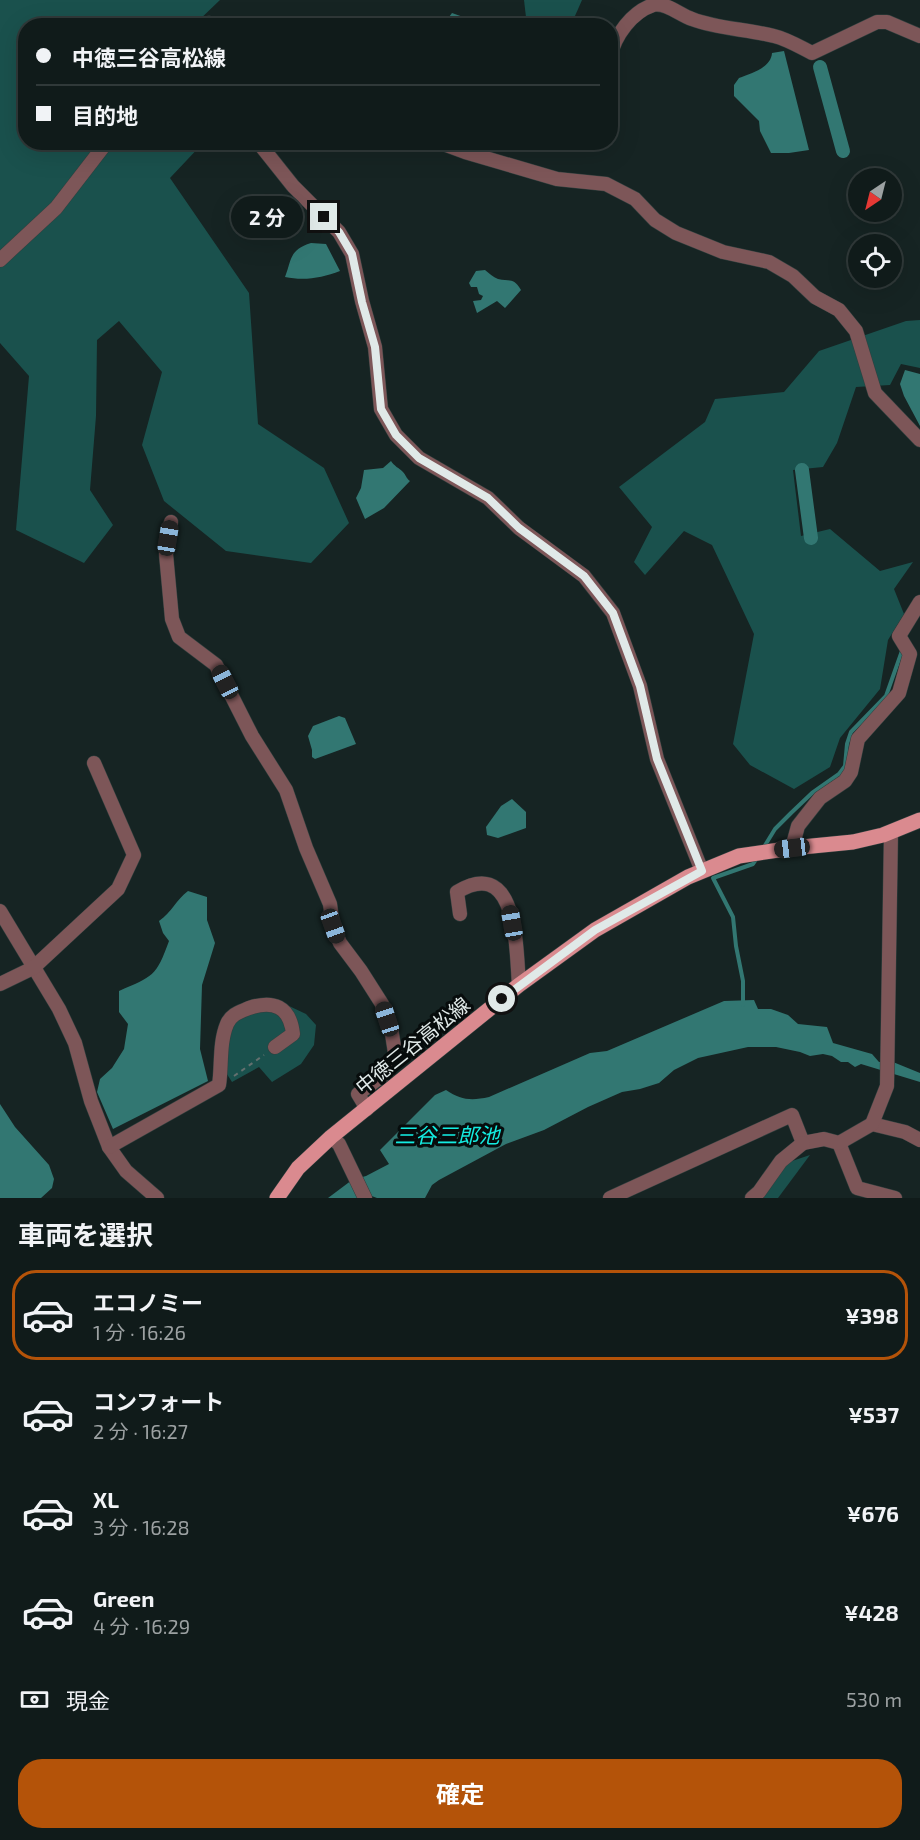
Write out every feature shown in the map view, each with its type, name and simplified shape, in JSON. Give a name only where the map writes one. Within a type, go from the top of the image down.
[{"type":"main road","name":"中徳三谷高松線","points":[[277,1198],[298,1168],[331,1137],[519,985],[595,930],[702,871],[739,856],[853,842],[891,832],[920,820]]},
{"type":"street","points":[[618,37],[625,24],[655,4],[663,5],[698,22],[777,36],[812,53],[877,22],[887,22],[920,36]]},
{"type":"street","points":[[0,260],[56,208],[101,150]]},
{"type":"street","points":[[264,150],[292,186],[339,232],[352,254],[362,302],[375,347],[381,409],[396,435],[419,458],[488,498],[519,528],[584,576],[613,613],[640,686],[657,759],[702,871]]},
{"type":"street","points":[[460,150],[558,179],[606,184],[635,199],[655,219],[676,233],[723,252],[770,262],[793,276],[815,297],[839,310],[856,331],[875,393],[920,440]]},
{"type":"street","points":[[171,522],[166,554],[172,619],[179,637],[216,665],[252,736],[286,790],[306,848],[330,904],[333,926],[339,943],[361,970],[382,1004],[395,1053],[387,1072],[358,1094],[367,1109]]},
{"type":"street","points":[[792,848],[798,826],[820,798],[845,781],[851,772],[858,739],[899,693],[910,654],[899,636],[920,602]]},
{"type":"street","points":[[0,984],[33,968],[118,888],[134,855],[94,763]]},
{"type":"street","points":[[752,1198],[759,1192],[781,1161],[803,1143],[824,1139],[839,1143],[872,1124],[887,1086],[891,832]]},
{"type":"street","points":[[460,914],[457,892],[466,887],[489,884],[502,891],[509,906],[519,985]]},
{"type":"street","points":[[0,911],[33,968],[60,1008],[75,1043],[91,1101],[108,1147],[126,1171],[157,1198]]},
{"type":"street","points":[[108,1147],[219,1085],[222,1040],[227,1022],[235,1013],[262,1004],[271,1004],[281,1008],[288,1016],[293,1034],[274,1047]]},
{"type":"street","points":[[610,1198],[792,1115],[803,1143]]},
{"type":"street","points":[[872,1124],[905,1132],[920,1140]]},
{"type":"street","points":[[331,1137],[339,1144],[365,1198]]},
{"type":"street","points":[[839,1143],[857,1188],[895,1198]]},
{"type":"path","points":[[219,1085],[244,1071],[274,1047]]},
{"type":"shaded area","points":[[0,0],[220,0],[201,18],[18,18],[18,150],[196,150],[170,178],[249,293],[258,424],[324,468],[349,523],[311,563],[226,551],[164,501],[142,445],[162,372],[119,321],[97,340],[96,416],[90,490],[113,525],[84,563],[16,530],[29,376],[0,343]]},
{"type":"shaded area","points":[[524,0],[582,0],[574,18],[526,18]]},
{"type":"shaded area","points":[[920,320],[920,368],[901,364],[890,385],[856,387],[837,443],[823,467],[793,470],[801,536],[830,529],[880,571],[913,562],[894,589],[904,614],[888,640],[880,689],[840,738],[830,767],[794,789],[750,765],[733,744],[754,634],[712,545],[684,531],[645,575],[634,562],[652,527],[619,487],[705,422],[715,399],[784,392],[819,351],[906,321]]},
{"type":"shaded area","points":[[289,1006],[306,1014],[316,1025],[314,1045],[301,1064],[272,1082],[259,1067],[232,1082],[223,1068],[230,1020],[266,1007]]},
{"type":"shaded area","points":[[810,1155],[778,1198],[762,1198],[769,1185],[789,1162]]},
{"type":"water","points":[[452,13],[466,18],[449,18]]},
{"type":"water","points":[[784,51],[809,150],[771,153],[760,131],[759,121],[734,96],[734,85],[739,78],[768,63],[772,53]]},
{"type":"water","points":[[311,243],[326,244],[340,271],[313,278],[285,277],[295,252]]},
{"type":"water","points":[[485,270],[498,279],[514,282],[521,290],[505,308],[497,301],[477,313],[473,301],[481,300],[483,296],[479,294],[477,287],[471,287],[469,283],[476,271]]},
{"type":"water","points":[[905,370],[920,374],[920,426],[900,384]]},
{"type":"water","points":[[391,461],[410,481],[384,508],[365,519],[356,498],[361,488],[364,470],[383,468]]},
{"type":"water","points":[[339,716],[345,718],[356,744],[315,759],[312,757],[308,736],[313,726]]},
{"type":"water","points":[[512,799],[526,812],[526,828],[498,838],[487,835],[486,827],[501,806]]},
{"type":"water","points":[[188,891],[207,897],[207,920],[215,943],[202,985],[200,1049],[208,1081],[113,1129],[97,1092],[100,1079],[112,1068],[124,1049],[128,1024],[119,1012],[119,991],[146,978],[156,969],[169,941],[159,921]]},
{"type":"water","name":"三谷三郎池","points":[[754,1000],[758,1009],[771,1009],[788,1015],[798,1024],[827,1027],[833,1043],[872,1054],[879,1062],[893,1062],[920,1073],[920,1082],[861,1064],[855,1067],[848,1062],[841,1062],[832,1056],[823,1054],[810,1056],[776,1047],[748,1047],[698,1058],[674,1070],[659,1083],[622,1092],[544,1130],[506,1144],[439,1180],[432,1185],[425,1198],[377,1198],[369,1195],[365,1198],[328,1198],[352,1180],[366,1176],[389,1164],[380,1150],[435,1095],[446,1090],[466,1099],[489,1097],[590,1053],[607,1051],[724,1001]]},
{"type":"water","points":[[0,1104],[15,1127],[49,1165],[54,1179],[52,1188],[41,1198],[0,1198]]},
{"type":"waterway","points":[[820,67],[843,151]]},
{"type":"waterway","points":[[802,470],[811,538]]},
{"type":"waterway","points":[[764,847],[775,829],[812,793],[839,774],[845,766],[847,744],[851,732],[886,696],[903,648]]},
{"type":"waterway","points":[[743,1005],[743,981],[733,917],[713,878],[753,864],[757,858]]},
{"type":"route","points":[[324,217],[339,232],[352,254],[362,302],[375,347],[381,409],[396,435],[419,458],[488,498],[519,528],[584,576],[613,613],[640,686],[657,759],[702,871],[595,930],[502,999]]}]
